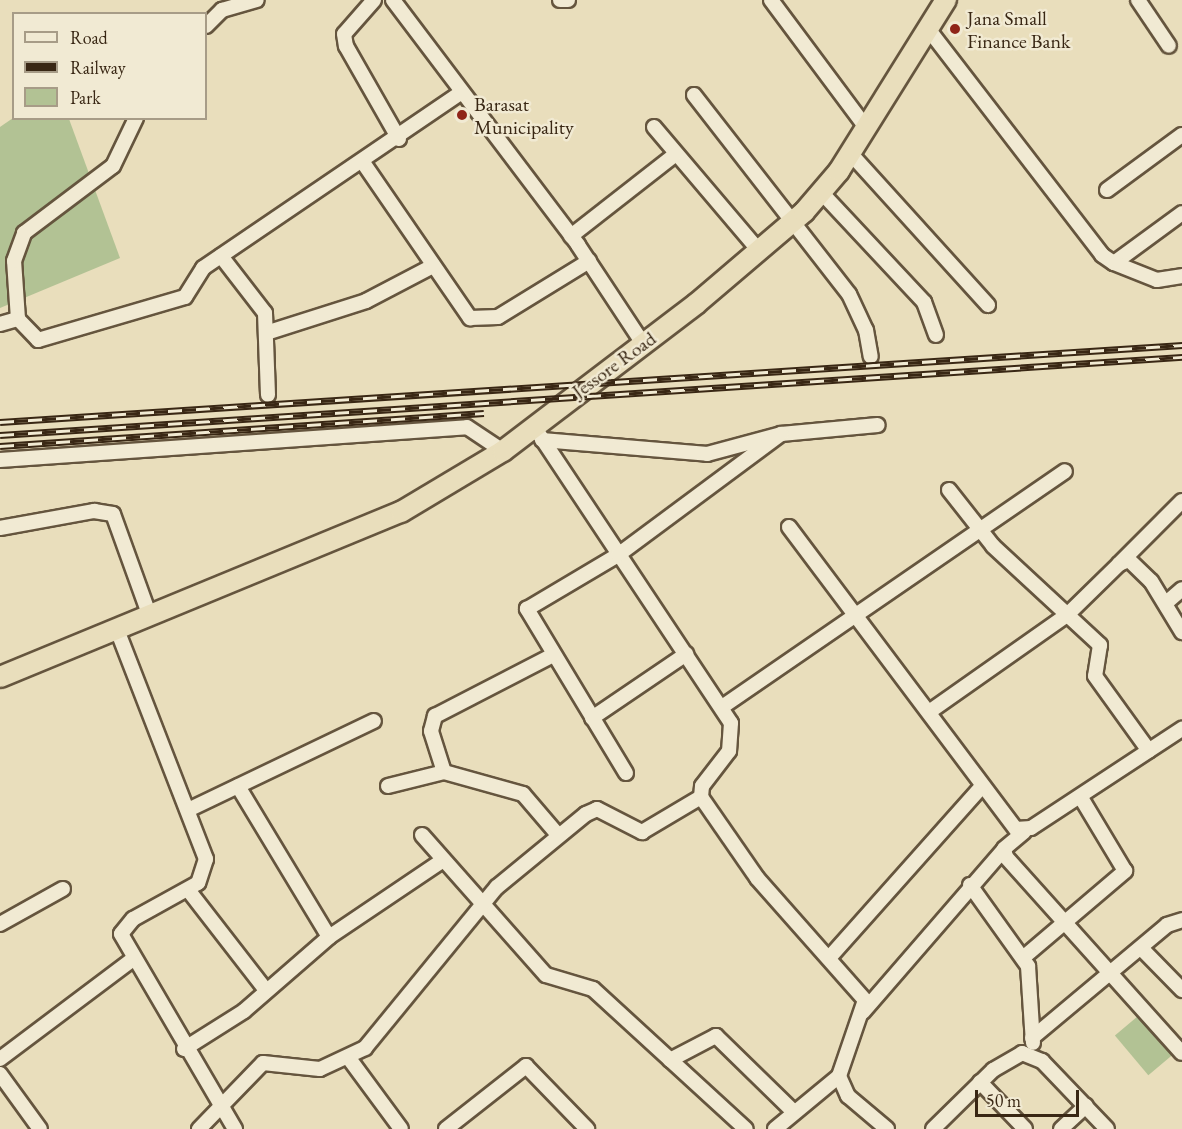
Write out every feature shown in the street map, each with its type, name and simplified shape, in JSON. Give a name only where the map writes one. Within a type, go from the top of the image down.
[{"type":"highway","name":"Jessore Road","points":[[0,677],[116,627],[401,512],[503,452],[539,434],[644,345],[756,256],[821,192],[867,129],[946,0]]},
{"type":"street","points":[[207,25],[222,10],[257,0]]},
{"type":"street","points":[[374,0],[344,34],[346,46],[399,139]]},
{"type":"street","points":[[393,0],[571,236],[644,345]]},
{"type":"street","points":[[560,0],[568,0]]},
{"type":"street","points":[[771,0],[867,129]]},
{"type":"street","points":[[1138,0],[1169,46]]},
{"type":"street","points":[[929,30],[1094,245],[1114,263],[1157,280],[1182,276]]},
{"type":"street","points":[[135,120],[113,166],[24,233],[14,261],[18,319],[38,340],[175,301],[221,256],[362,161],[399,139],[462,92]]},
{"type":"street","points":[[694,95],[859,310],[871,357]]},
{"type":"street","points":[[654,127],[756,256]]},
{"type":"street","points":[[1107,190],[1182,135]]},
{"type":"street","points":[[571,236],[676,154]]},
{"type":"street","points":[[850,154],[988,305]]},
{"type":"street","points":[[362,161],[470,318],[486,321],[589,261]]},
{"type":"street","points":[[821,192],[924,302],[936,336]]},
{"type":"street","points":[[1114,263],[1182,213]]},
{"type":"street","points":[[221,256],[259,300],[266,333],[268,395]]},
{"type":"street","points":[[266,333],[366,301],[433,266]]},
{"type":"street","points":[[0,324],[18,319]]},
{"type":"street","points":[[539,434],[706,454],[782,434],[878,425]]},
{"type":"street","points":[[0,460],[467,427],[503,452]]},
{"type":"street","points":[[199,1129],[217,1105],[263,1064],[311,1070],[348,1057],[384,1029],[480,905],[558,835],[597,809],[642,831],[701,797],[734,739],[722,707],[539,434]]},
{"type":"street","points":[[626,773],[527,609],[618,555],[782,434]]},
{"type":"street","points":[[722,707],[858,618],[1065,471]]},
{"type":"street","points":[[948,490],[979,530],[1100,645],[1095,676],[1149,751]]},
{"type":"street","points":[[929,712],[1067,615],[1182,501]]},
{"type":"street","points":[[0,528],[94,512],[113,514],[149,614]]},
{"type":"street","points":[[789,527],[929,712],[1009,823],[1024,832]]},
{"type":"street","points":[[1119,564],[1130,560],[1166,603],[1182,632]]},
{"type":"street","points":[[1166,603],[1182,589]]},
{"type":"street","points":[[116,627],[206,859],[206,872],[189,891],[126,925],[121,934],[132,960],[184,1049],[217,1105],[235,1129]]},
{"type":"street","points":[[592,718],[686,654]]},
{"type":"street","points":[[444,772],[431,731],[435,716],[553,655]]},
{"type":"street","points":[[188,810],[374,721]]},
{"type":"street","points":[[863,1012],[970,885],[1004,849],[1024,832],[1182,729]]},
{"type":"street","points":[[388,786],[444,772],[523,794],[558,835]]},
{"type":"street","points":[[238,786],[329,937]]},
{"type":"street","points":[[829,958],[982,786]]},
{"type":"street","points":[[1024,957],[1125,871],[1080,796]]},
{"type":"street","points":[[701,797],[757,878],[865,1000],[863,1012],[840,1076],[775,1129]]},
{"type":"street","points":[[422,835],[480,905],[546,975],[593,989],[746,1129]]},
{"type":"street","points":[[1004,849],[1182,1053]]},
{"type":"street","points":[[184,1049],[244,1011],[265,989],[329,937],[443,860]]},
{"type":"street","points":[[970,885],[1024,957],[1033,1054],[1107,1129]]},
{"type":"street","points":[[0,924],[63,889]]},
{"type":"street","points":[[189,891],[265,989]]},
{"type":"street","points":[[1032,1038],[1167,925],[1182,920]]},
{"type":"street","points":[[1141,948],[1182,990]]},
{"type":"street","points":[[0,1059],[132,960]]},
{"type":"street","points":[[670,1060],[716,1035],[794,1112]]},
{"type":"street","points":[[933,1129],[980,1082],[1013,1055],[1033,1054]]},
{"type":"street","points":[[348,1057],[401,1129]]},
{"type":"street","points":[[446,1129],[526,1066],[587,1129]]},
{"type":"street","points":[[0,1074],[40,1129]]},
{"type":"street","points":[[840,1076],[848,1096],[887,1129]]},
{"type":"street","points":[[980,1082],[1025,1129]]},
{"type":"street","points":[[1061,1129],[1086,1106]]},
{"type":"green space","points":[[12,119],[69,120],[120,258],[0,308],[0,127]]},
{"type":"green space","points":[[1144,1011],[1177,1051],[1148,1075],[1115,1035]]},
{"type":"railway","points":[[0,422],[1182,345]]},
{"type":"railway","points":[[0,435],[1182,357]]},
{"type":"railway","points":[[0,446],[484,413]]},
{"type":"place","name":"Jana Small Finance Bank","points":[[955,29]]},
{"type":"place","name":"Barasat Municipality","points":[[462,115]]}]
